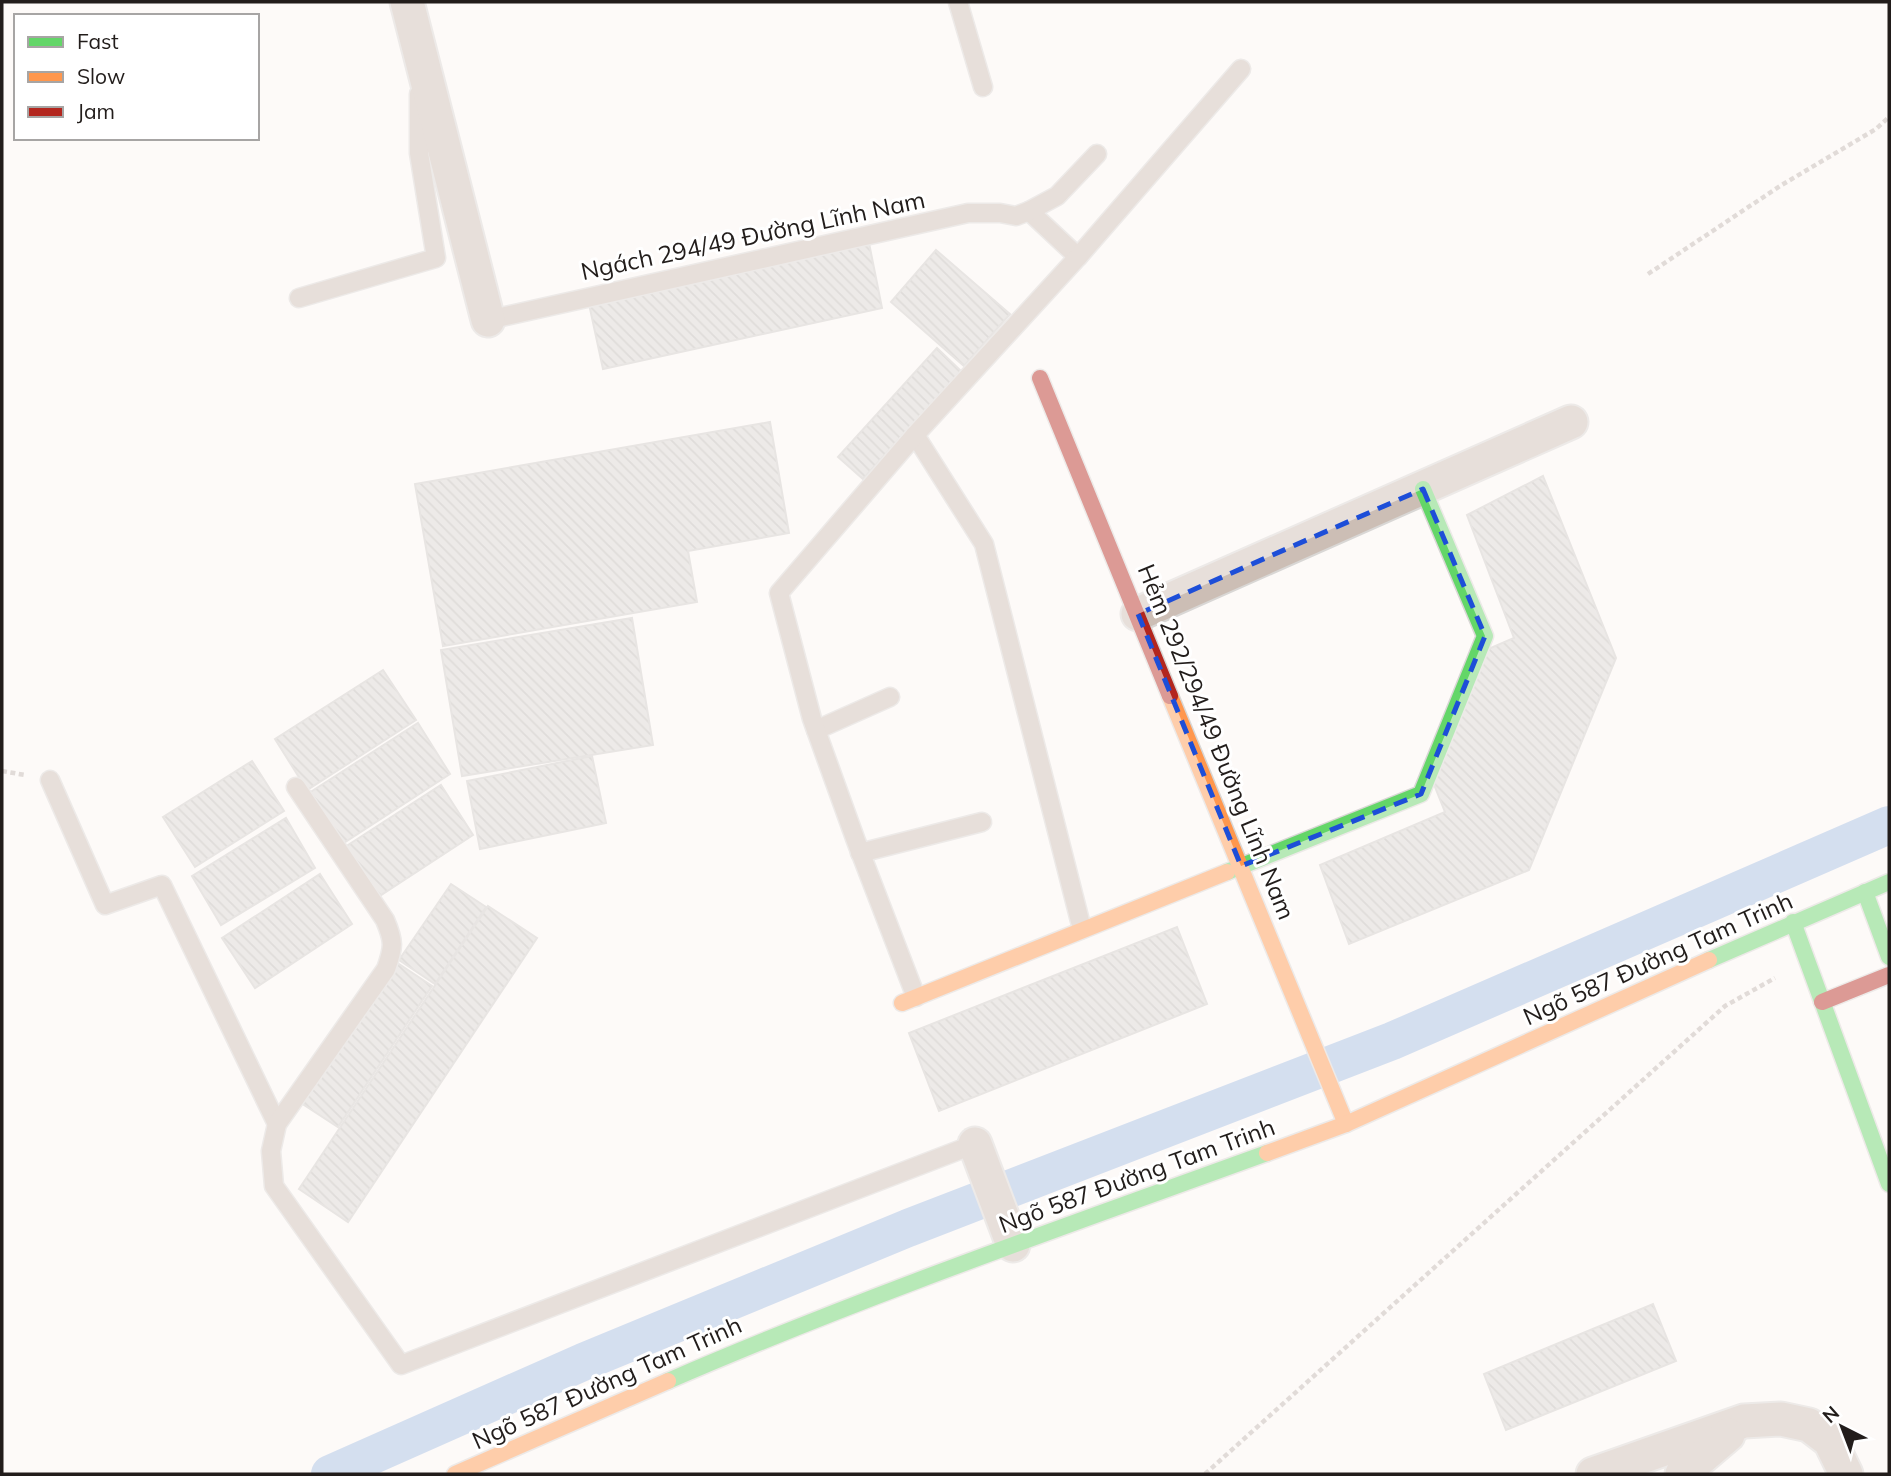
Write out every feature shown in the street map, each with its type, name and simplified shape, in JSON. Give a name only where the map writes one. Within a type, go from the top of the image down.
[{"type":"street","points":[[407,2],[488,320]]},
{"type":"street","name":"Hẻm 292/294/49 Đường Lĩnh Nam","points":[[1040,378],[1346,1125]]},
{"type":"street","points":[[1138,614],[1571,422]]},
{"type":"street","points":[[909,1000],[1421,793],[1485,636],[1423,489]]},
{"type":"street","name":"Ngõ 587 Đường Tam Trinh","points":[[455,1474],[1009,1233],[1346,1125],[1793,922],[1889,882]]},
{"type":"street","points":[[1865,892],[1889,957]]},
{"type":"street","points":[[1793,922],[1889,1184]]},
{"type":"street","points":[[1822,1002],[1889,975]]},
{"type":"street","points":[[980,1156],[1009,1233]]},
{"type":"street","points":[[1593,1474],[1744,1421],[1781,1419],[1809,1425],[1830,1441],[1846,1474]]},
{"type":"street","points":[[1682,1474],[1744,1421]]},
{"type":"lane","points":[[958,2],[983,87]]},
{"type":"lane","points":[[299,298],[436,258],[419,153],[418,46]]},
{"type":"lane","points":[[909,1000],[816,730],[779,593],[915,435],[1077,257],[1241,69]]},
{"type":"lane","name":"Ngách 294/49 Đường Lĩnh Nam","points":[[488,320],[968,213],[1016,216],[1057,196],[1097,154]]},
{"type":"lane","points":[[1029,211],[1077,257]]},
{"type":"lane","points":[[915,435],[984,544],[1082,929]]},
{"type":"lane","points":[[816,730],[890,697]]},
{"type":"lane","points":[[50,780],[106,905],[162,885],[277,1124]]},
{"type":"lane","points":[[296,787],[385,920],[392,937],[393,949],[386,969],[277,1124],[271,1151],[274,1186],[401,1365],[980,1156]]},
{"type":"lane","points":[[860,853],[982,822]]},
{"type":"path","points":[[1648,274],[1780,186],[1876,129],[1889,117]]},
{"type":"path","points":[[1205,1474],[1725,1006],[1807,960]]},
{"type":"highlighted area","points":[[1423,489],[1485,636],[1421,794],[1241,866],[1138,614]]},
{"type":"building","points":[[869,243],[882,308],[603,369],[589,304]]},
{"type":"building","points":[[936,250],[1010,314],[964,366],[891,302]]},
{"type":"building","points":[[937,348],[961,371],[863,479],[838,457]]},
{"type":"building","points":[[770,422],[789,533],[688,551],[697,602],[443,646],[415,484]]},
{"type":"building","points":[[1543,476],[1616,658],[1529,870],[1349,944],[1320,865],[1445,812],[1433,782],[1486,650],[1514,638],[1467,515]]},
{"type":"building","points":[[632,618],[653,745],[462,776],[441,650]]},
{"type":"building","points":[[383,670],[416,720],[307,790],[275,739]]},
{"type":"building","points":[[418,723],[450,774],[342,844],[309,793]]},
{"type":"building","points":[[592,756],[606,823],[480,849],[467,781]]},
{"type":"building","points":[[252,761],[284,811],[195,867],[163,817]]},
{"type":"building","points":[[441,785],[473,835],[378,897],[345,847]]},
{"type":"building","points":[[286,818],[315,868],[221,925],[192,876]]},
{"type":"building","points":[[320,874],[352,924],[255,988],[222,938]]},
{"type":"building","points":[[451,884],[486,907],[435,984],[399,960]]},
{"type":"building","points":[[488,906],[537,938],[348,1222],[299,1189]]},
{"type":"building","points":[[1177,927],[1207,1004],[939,1111],[909,1033]]},
{"type":"building","points":[[396,962],[432,986],[338,1127],[301,1103]]},
{"type":"building","points":[[1653,1304],[1676,1361],[1506,1430],[1484,1374]]},
{"type":"waterway","points":[[330,1474],[583,1362],[908,1228],[1392,1041],[1889,825]]},
{"type":"traffic: fast","points":[[1227,872],[1421,794],[1485,636],[1423,489]]},
{"type":"traffic: fast","points":[[1709,960],[1889,882]]},
{"type":"traffic: fast","points":[[1865,892],[1889,957]]},
{"type":"traffic: fast","points":[[1793,922],[1889,1184]]},
{"type":"traffic: fast","points":[[668,1381],[891,1291],[1267,1153]]},
{"type":"traffic: slow","points":[[1170,696],[1346,1124]]},
{"type":"traffic: slow","points":[[902,1003],[1227,872]]},
{"type":"traffic: slow","points":[[1267,1153],[1346,1124],[1709,960]]},
{"type":"traffic: slow","points":[[455,1474],[668,1381]]},
{"type":"traffic: jam","points":[[1040,378],[1170,696]]},
{"type":"traffic: jam","points":[[1822,1002],[1889,975]]}]
